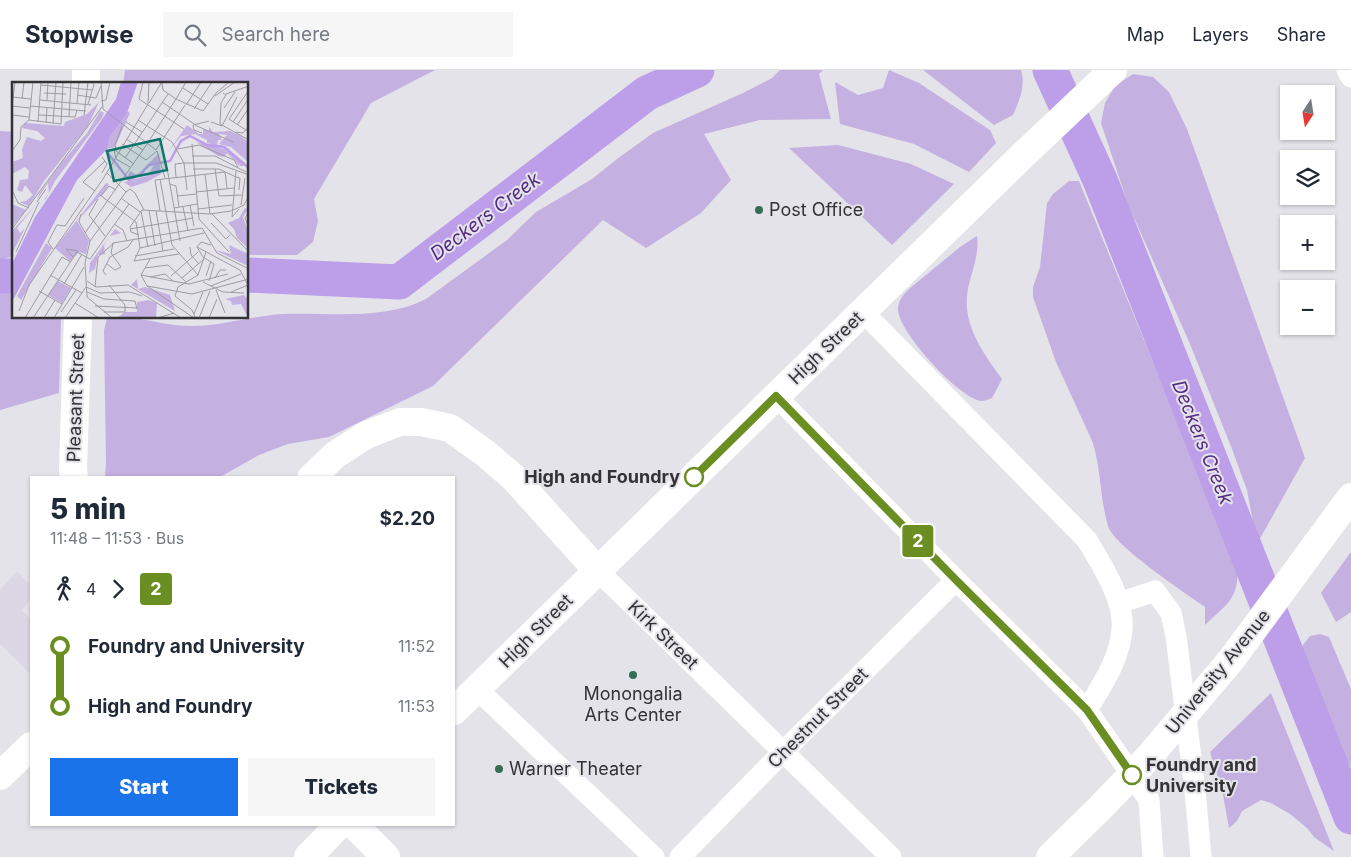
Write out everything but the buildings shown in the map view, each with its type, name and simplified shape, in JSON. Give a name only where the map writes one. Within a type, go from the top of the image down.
[{"type":"street","name":"High Street","points":[[455,710],[1020,158],[1113,70]]},
{"type":"street","points":[[1347,70],[1351,77]]},
{"type":"street","name":"Pleasant Street","points":[[74,476],[78,319]]},
{"type":"street","points":[[875,324],[1087,540],[1104,570],[1119,603],[1123,628],[1118,652],[1106,678],[1087,710]]},
{"type":"street","points":[[776,396],[956,580],[1087,710],[1149,800],[1153,857]]},
{"type":"street","name":"Kirk Street","points":[[313,476],[335,455],[366,435],[400,422],[431,423],[450,428],[485,452],[513,477],[597,570],[891,857]]},
{"type":"street","name":"University Avenue","points":[[1050,857],[1132,775],[1231,660],[1344,506]]},
{"type":"street","name":"Chestnut Street","points":[[680,857],[956,580]]},
{"type":"street","points":[[1119,603],[1155,591],[1170,614],[1178,653],[1195,790],[1201,857]]},
{"type":"street","points":[[477,689],[654,857]]},
{"type":"street","points":[[0,776],[30,747]]},
{"type":"street","points":[[308,857],[339,826]]},
{"type":"street","points":[[355,826],[386,857]]},
{"type":"shaded area","points":[[125,70],[435,70],[371,103],[314,199],[318,221],[313,242],[297,255],[249,255],[249,82],[123,82]]},
{"type":"shaded area","points":[[780,70],[823,70],[819,74],[831,119],[760,120],[704,134],[731,180],[701,213],[646,248],[603,220],[433,386],[329,437],[288,444],[259,455],[222,476],[105,476],[104,330],[107,319],[137,319],[176,325],[202,326],[282,314],[373,313],[409,306],[426,299],[507,240],[536,212],[592,179],[653,133],[772,78]]},
{"type":"shaded area","points":[[889,70],[919,83],[990,130],[996,143],[969,172],[914,144],[840,124],[835,82],[858,95],[883,88]]},
{"type":"shaded area","points":[[923,70],[1021,70],[1023,82],[1013,115],[994,125]]},
{"type":"shaded area","points":[[1133,74],[1153,77],[1169,92],[1187,129],[1305,458],[1257,544],[1247,490],[1232,449],[1190,344],[1128,204],[1101,123],[1105,103],[1115,86]]},
{"type":"shaded area","points":[[0,131],[12,132],[12,257],[0,260]]},
{"type":"shaded area","points":[[838,145],[911,164],[954,184],[892,245],[789,148]]},
{"type":"shaded area","points":[[1069,181],[1079,181],[1237,568],[1236,587],[1230,601],[1205,625],[1205,607],[1136,557],[1113,535],[1108,526],[1093,443],[1056,362],[1033,297],[1033,287],[1040,267],[1047,203],[1053,194]]},
{"type":"shaded area","points":[[977,236],[976,259],[968,289],[967,308],[972,330],[1002,379],[992,398],[981,401],[959,389],[931,362],[908,333],[898,309],[901,298],[909,289],[960,247]]},
{"type":"shaded area","points":[[0,279],[12,280],[12,319],[61,319],[59,393],[0,410]]},
{"type":"shaded area","points":[[1351,552],[1351,612],[1336,622],[1321,593]]},
{"type":"shaded area","points":[[17,571],[30,585],[30,599],[22,611],[30,618],[30,673],[0,644],[0,590]]},
{"type":"shaded area","points":[[1320,634],[1329,637],[1351,689],[1351,767],[1333,737],[1306,676],[1300,655],[1303,645],[1310,636]]},
{"type":"shaded area","points":[[1271,693],[1334,851],[1314,837],[1307,828],[1290,814],[1271,803],[1261,800],[1242,811],[1237,821],[1229,828],[1223,795],[1210,752]]},
{"type":"waterway","name":"Deckers Creek","points":[[249,275],[399,282],[647,93],[697,70]]},
{"type":"waterway","name":"Deckers Creek","points":[[1050,70],[1100,180],[1351,817]]},
{"type":"waterway","name":"Deckers Creek","points":[[0,276],[12,276]]},
{"type":"bus line","name":"2","points":[[694,477],[776,396],[956,580],[1087,710],[1132,775]]},
{"type":"place","name":"Post Office","points":[[759,210]]},
{"type":"place","name":"High and Foundry","points":[[694,477]]},
{"type":"place","name":"Monongalia Arts Center","points":[[633,675]]},
{"type":"place","name":"Warner Theater","points":[[499,769]]},
{"type":"place","name":"Foundry and University","points":[[1132,775]]}]
